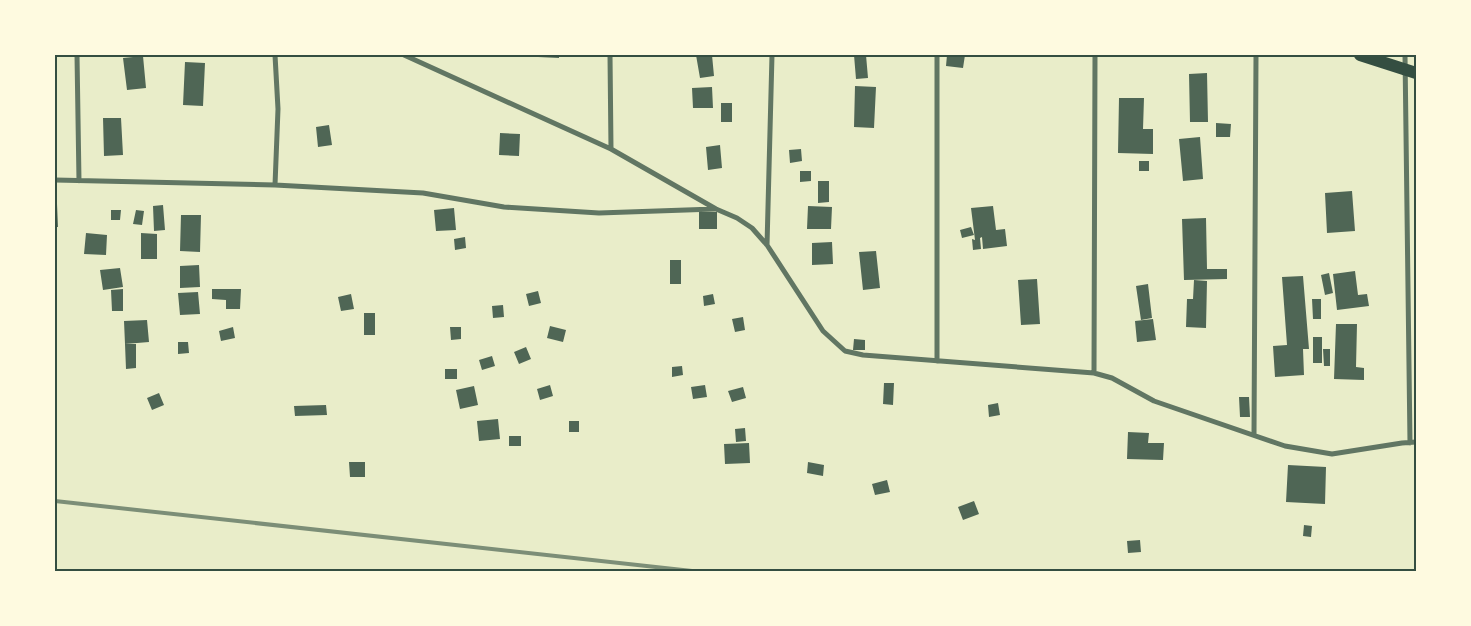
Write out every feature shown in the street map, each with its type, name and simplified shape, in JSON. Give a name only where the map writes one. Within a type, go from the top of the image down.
[{"type":"main road","points":[[1360,55],[1411,71]]},
{"type":"street","points":[[77,55],[79,181]]},
{"type":"street","points":[[275,55],[278,109],[275,185]]},
{"type":"street","points":[[404,55],[611,149],[752,228],[767,245],[823,331],[845,351],[863,355],[1094,373],[1112,378],[1154,401],[1285,446],[1332,454],[1416,442]]},
{"type":"street","points":[[417,55],[417,62]]},
{"type":"street","points":[[610,55],[611,149]]},
{"type":"street","points":[[767,245],[772,55]]},
{"type":"street","points":[[937,55],[937,361]]},
{"type":"street","points":[[1094,55],[1094,373]]},
{"type":"street","points":[[1254,435],[1256,55]]},
{"type":"street","points":[[1405,55],[1411,71],[1410,443]]},
{"type":"street","points":[[55,180],[275,185],[423,193],[504,207],[599,213],[716,209]]},
{"type":"building","points":[[538,55],[559,55],[559,58],[538,57]]},
{"type":"building","points":[[696,55],[712,55],[714,76],[700,78]]},
{"type":"building","points":[[854,55],[866,55],[868,78],[856,79]]},
{"type":"building","points":[[947,55],[965,55],[963,68],[946,66]]},
{"type":"building","points":[[143,56],[146,88],[127,90],[123,58]]},
{"type":"building","points":[[185,62],[205,63],[203,106],[183,105]]},
{"type":"building","points":[[1207,73],[1208,122],[1190,122],[1189,74]]},
{"type":"building","points":[[855,86],[876,87],[874,128],[854,127]]},
{"type":"building","points":[[712,87],[713,108],[693,108],[692,88]]},
{"type":"building","points":[[1119,98],[1144,98],[1143,129],[1153,129],[1153,154],[1118,153]]},
{"type":"building","points":[[721,103],[732,103],[732,122],[721,122]]},
{"type":"building","points":[[103,118],[121,118],[123,155],[104,156]]},
{"type":"building","points":[[1216,123],[1231,124],[1230,137],[1216,137]]},
{"type":"building","points":[[329,125],[332,145],[318,147],[316,127]]},
{"type":"building","points":[[500,133],[520,134],[519,156],[499,155]]},
{"type":"building","points":[[1200,137],[1203,179],[1183,181],[1179,139]]},
{"type":"building","points":[[720,145],[722,168],[708,170],[706,147]]},
{"type":"building","points":[[801,149],[802,161],[790,163],[789,150]]},
{"type":"building","points":[[1139,161],[1149,161],[1149,171],[1139,171]]},
{"type":"building","points":[[800,171],[811,171],[811,181],[800,182]]},
{"type":"building","points":[[818,181],[829,181],[829,202],[818,203]]},
{"type":"building","points":[[1352,191],[1355,231],[1327,233],[1325,193]]},
{"type":"building","points":[[55,204],[57,204],[58,227],[55,227]]},
{"type":"building","points":[[163,205],[165,230],[154,231],[153,206]]},
{"type":"building","points":[[808,206],[832,207],[831,229],[807,229]]},
{"type":"building","points":[[993,206],[996,230],[1005,229],[1007,246],[983,249],[982,237],[980,238],[981,249],[973,250],[972,239],[975,240],[971,208]]},
{"type":"building","points":[[454,208],[456,230],[436,231],[434,210]]},
{"type":"building","points":[[111,210],[121,210],[120,220],[111,220]]},
{"type":"building","points":[[136,210],[144,211],[142,225],[133,224]]},
{"type":"building","points":[[699,212],[717,212],[717,229],[699,229]]},
{"type":"building","points":[[181,215],[201,215],[200,252],[180,251]]},
{"type":"building","points":[[1206,218],[1207,269],[1227,269],[1227,279],[1184,280],[1182,219]]},
{"type":"building","points":[[971,227],[974,235],[962,238],[960,230]]},
{"type":"building","points":[[86,233],[107,235],[106,255],[84,254]]},
{"type":"building","points":[[141,233],[157,234],[157,259],[141,259]]},
{"type":"building","points":[[465,237],[466,248],[455,250],[454,239]]},
{"type":"building","points":[[832,242],[833,264],[812,265],[812,243]]},
{"type":"building","points":[[876,251],[880,288],[863,290],[859,252]]},
{"type":"building","points":[[670,260],[681,260],[681,284],[670,284]]},
{"type":"building","points":[[199,265],[200,287],[180,288],[180,266]]},
{"type":"building","points":[[120,268],[123,287],[103,290],[100,270]]},
{"type":"building","points":[[1355,271],[1358,295],[1367,294],[1369,306],[1337,310],[1333,274]]},
{"type":"building","points":[[1329,273],[1333,293],[1325,295],[1321,275]]},
{"type":"building","points":[[1303,276],[1309,349],[1303,349],[1304,375],[1275,377],[1273,346],[1287,345],[1282,277]]},
{"type":"building","points":[[1037,279],[1040,324],[1021,325],[1018,280]]},
{"type":"building","points":[[1194,280],[1207,281],[1206,328],[1186,327],[1187,299],[1193,299]]},
{"type":"building","points":[[1148,284],[1152,318],[1141,320],[1136,286]]},
{"type":"building","points":[[123,289],[123,311],[112,311],[111,290]]},
{"type":"building","points":[[212,289],[241,289],[240,309],[226,309],[226,300],[212,299]]},
{"type":"building","points":[[538,291],[541,303],[529,306],[526,294]]},
{"type":"building","points":[[198,292],[200,314],[180,315],[178,293]]},
{"type":"building","points":[[351,294],[354,309],[341,311],[338,297]]},
{"type":"building","points":[[713,294],[715,304],[704,306],[703,296]]},
{"type":"building","points":[[1312,299],[1321,299],[1321,319],[1313,319]]},
{"type":"building","points":[[503,305],[504,317],[493,318],[492,306]]},
{"type":"building","points":[[364,313],[375,313],[375,335],[364,335]]},
{"type":"building","points":[[743,317],[745,330],[735,332],[732,319]]},
{"type":"building","points":[[1153,319],[1156,340],[1137,342],[1135,321]]},
{"type":"building","points":[[147,320],[149,342],[125,344],[124,321]]},
{"type":"building","points":[[1336,324],[1357,324],[1356,367],[1364,368],[1364,380],[1334,379]]},
{"type":"building","points":[[550,326],[566,330],[563,342],[547,338]]},
{"type":"building","points":[[233,327],[235,338],[221,341],[219,331]]},
{"type":"building","points":[[450,327],[461,327],[461,339],[451,340]]},
{"type":"building","points":[[1313,337],[1322,337],[1322,363],[1313,363]]},
{"type":"building","points":[[854,339],[865,340],[865,350],[853,350]]},
{"type":"building","points":[[178,342],[188,342],[189,353],[178,354]]},
{"type":"building","points":[[125,344],[136,344],[136,368],[126,369]]},
{"type":"building","points":[[526,347],[531,359],[519,364],[514,352]]},
{"type":"building","points":[[1323,349],[1330,349],[1330,366],[1324,366]]},
{"type":"building","points":[[492,356],[495,366],[482,370],[479,360]]},
{"type":"building","points":[[682,366],[683,375],[672,377],[672,367]]},
{"type":"building","points":[[445,369],[457,369],[457,379],[445,379]]},
{"type":"building","points":[[884,383],[894,383],[893,405],[883,404]]},
{"type":"building","points":[[550,385],[553,396],[540,400],[537,389]]},
{"type":"building","points":[[705,385],[707,397],[693,399],[691,387]]},
{"type":"building","points":[[474,386],[478,405],[460,409],[456,390]]},
{"type":"building","points":[[743,387],[746,398],[732,402],[728,391]]},
{"type":"building","points":[[159,393],[164,405],[152,410],[147,398]]},
{"type":"building","points":[[1239,397],[1249,397],[1250,417],[1240,417]]},
{"type":"building","points":[[998,403],[1000,415],[989,417],[988,405]]},
{"type":"building","points":[[326,405],[327,415],[295,416],[294,406]]},
{"type":"building","points":[[498,419],[500,439],[479,441],[477,421]]},
{"type":"building","points":[[569,421],[579,421],[579,432],[569,432]]},
{"type":"building","points":[[745,428],[746,441],[736,442],[735,429]]},
{"type":"building","points":[[1128,432],[1149,433],[1148,443],[1164,443],[1163,460],[1127,459]]},
{"type":"building","points":[[509,436],[521,436],[521,446],[509,446]]},
{"type":"building","points":[[749,443],[750,463],[725,464],[724,444]]},
{"type":"building","points":[[349,462],[365,462],[365,477],[350,477]]},
{"type":"building","points":[[808,462],[824,465],[823,476],[807,473]]},
{"type":"building","points":[[1288,465],[1326,467],[1325,504],[1286,502]]},
{"type":"building","points":[[887,480],[890,492],[875,495],[872,484]]},
{"type":"building","points":[[974,501],[979,514],[963,520],[958,507]]},
{"type":"building","points":[[1304,525],[1312,526],[1311,537],[1303,536]]},
{"type":"building","points":[[1140,540],[1141,552],[1128,553],[1127,541]]},
{"type":"railway","points":[[55,501],[692,571]]}]
